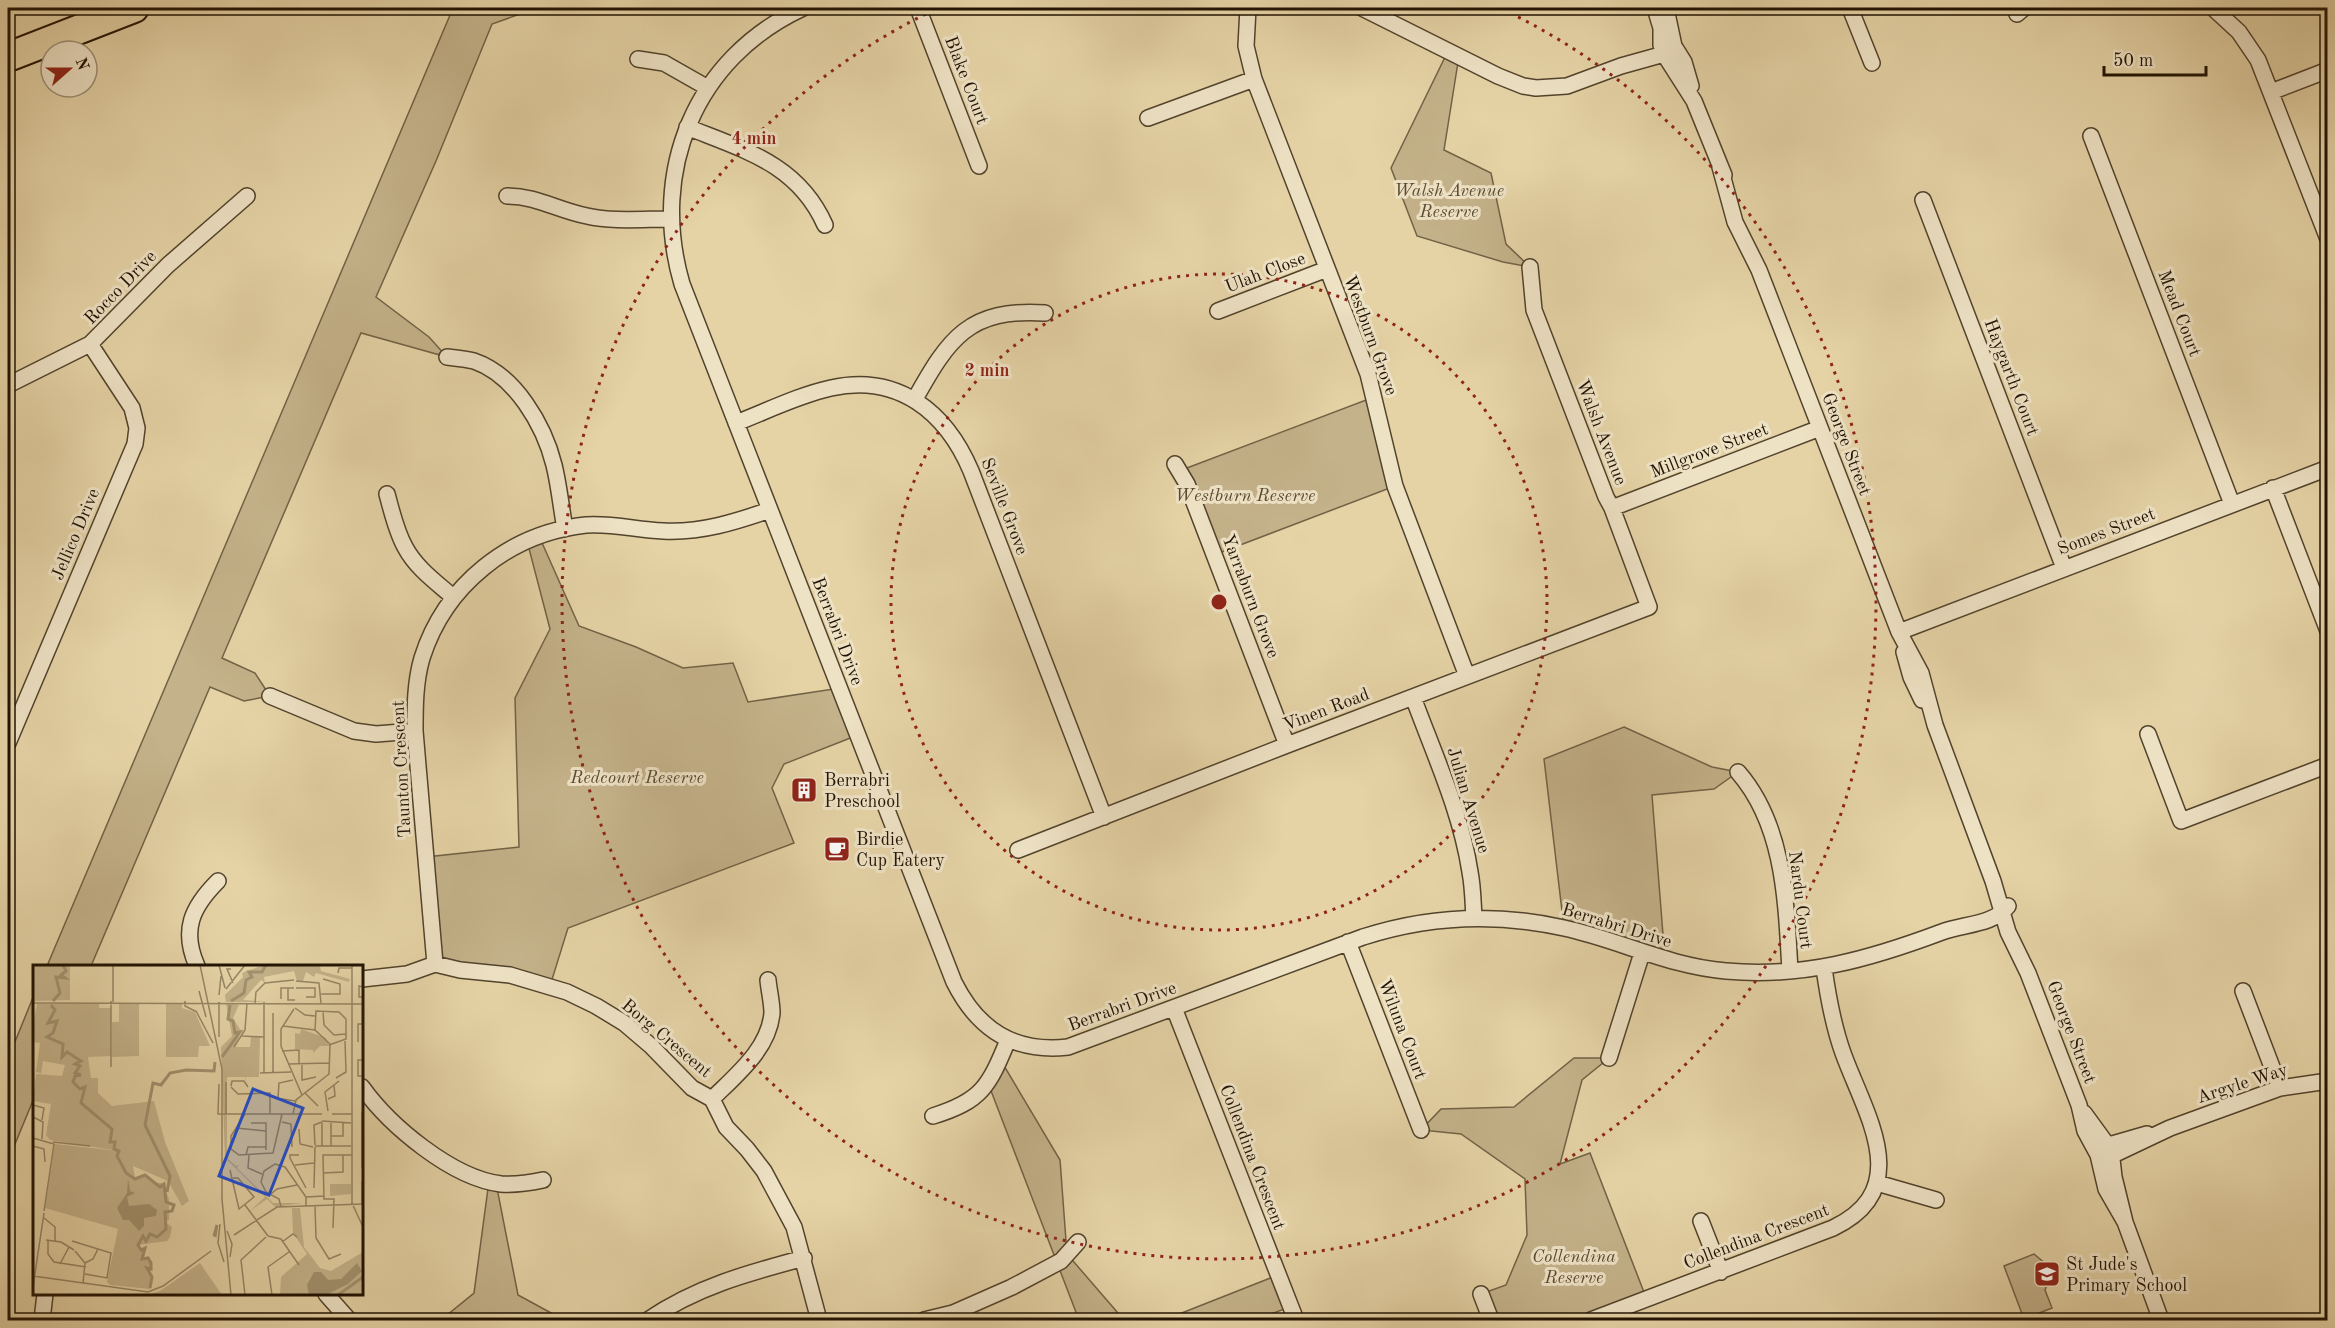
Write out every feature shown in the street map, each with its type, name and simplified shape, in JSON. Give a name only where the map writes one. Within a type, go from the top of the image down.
[{"type":"highway","points":[[8,57],[134,8]]},
{"type":"street","name":"Berrabri Drive","points":[[803,8],[779,19],[749,40],[708,88],[687,128],[675,166],[670,219],[675,257],[682,284],[954,982],[964,1001],[989,1029],[1008,1040],[1044,1049],[1068,1047],[1348,942],[1398,927],[1473,918],[1515,920],[1564,928],[1674,963],[1726,971],[1759,973],[1824,968],[1880,955],[1952,928],[1976,913],[2003,908]]},
{"type":"street","name":"Blake Court","points":[[918,8],[979,166]]},
{"type":"street","name":"Westburn Grove","points":[[1248,8],[1246,46],[1254,79],[1368,374],[1395,486],[1467,676]]},
{"type":"street","points":[[1362,8],[1388,13],[1498,76],[1523,86],[1550,89],[1567,87],[1666,48]]},
{"type":"street","name":"George Street","points":[[1655,8],[1666,48],[1687,69],[1694,101],[1720,167],[1742,210],[1759,270],[1899,632],[1911,678],[1935,725],[2003,908],[2021,939],[2028,973],[2079,1105],[2107,1152],[2106,1189],[2125,1222],[2162,1320]]},
{"type":"street","name":"George Street","points":[[1664,8],[1671,26],[1666,48]]},
{"type":"street","points":[[1850,8],[1872,63]]},
{"type":"street","points":[[2213,8],[2239,32],[2253,51],[2328,239]]},
{"type":"street","points":[[638,58],[664,63],[708,88]]},
{"type":"street","points":[[2271,92],[2328,70]]},
{"type":"street","points":[[1148,118],[1254,79]]},
{"type":"street","points":[[687,128],[758,156],[774,166],[807,193],[825,225]]},
{"type":"street","name":"Mead Court","points":[[2091,136],[2232,504]]},
{"type":"street","name":"Rocco Drive","points":[[8,385],[90,344],[168,265],[247,196]]},
{"type":"street","points":[[507,196],[525,196],[594,218],[670,219]]},
{"type":"street","name":"Haygarth Court","points":[[1923,200],[2064,568]]},
{"type":"street","name":"Walsh Avenue","points":[[1530,267],[1531,300],[1534,310],[1649,607]]},
{"type":"street","name":"Ulah Close","points":[[1218,311],[1327,269]]},
{"type":"street","points":[[915,399],[947,346],[967,329],[999,315],[1020,312],[1045,313]]},
{"type":"street","name":"Jellico Drive","points":[[8,743],[135,444],[137,428],[132,408],[90,344]]},
{"type":"street","points":[[447,357],[473,361],[484,366],[503,379],[525,405],[540,429],[550,453],[565,529]]},
{"type":"street","name":"Seville Grove","points":[[736,423],[816,392],[843,386],[880,388],[915,399],[947,427],[966,458],[1104,817]]},
{"type":"street","name":"Millgrove Street","points":[[1612,508],[1820,428]]},
{"type":"street","name":"Yarraburn Grove","points":[[1175,464],[1187,484],[1287,745]]},
{"type":"street","name":"Somes Street","points":[[1899,632],[2328,468]]},
{"type":"street","points":[[2273,488],[2328,631]]},
{"type":"street","points":[[387,494],[399,532],[410,555],[421,569],[453,597]]},
{"type":"street","name":"Taunton Crescent","points":[[435,964],[415,697],[422,658],[435,628],[453,597],[475,574],[506,551],[539,536],[565,529],[601,525],[662,531],[692,530],[722,525],[770,510]]},
{"type":"street","name":"Vinen Road","points":[[1018,850],[1649,607]]},
{"type":"street","points":[[270,696],[354,732],[376,735],[416,731]]},
{"type":"street","name":"Julian Avenue","points":[[1413,697],[1464,842],[1471,873],[1473,918]]},
{"type":"street","points":[[2148,734],[2181,821],[2328,765]]},
{"type":"street","name":"Nardu Court","points":[[1738,772],[1759,800],[1776,848],[1784,886],[1790,971]]},
{"type":"street","points":[[197,965],[190,945],[191,916],[203,895],[218,881]]},
{"type":"street","name":"Wiluna Court","points":[[1348,942],[1421,1130]]},
{"type":"street","points":[[1610,1058],[1642,953]]},
{"type":"street","points":[[363,979],[407,974],[435,964]]},
{"type":"street","name":"Borg Crescent","points":[[435,964],[460,970],[510,975],[550,986],[584,1000],[610,1014],[636,1033],[692,1088],[712,1099],[726,1127],[756,1159],[773,1185],[794,1227],[819,1320]]},
{"type":"street","name":"Collendina Crescent","points":[[1591,1320],[1842,1224],[1858,1213],[1872,1196],[1880,1166],[1878,1147],[1834,1027],[1824,968]]},
{"type":"street","points":[[712,1099],[748,1063],[768,1031],[772,1010],[768,980]]},
{"type":"street","points":[[2243,991],[2280,1088]]},
{"type":"street","name":"Collendina Crescent","points":[[1174,1008],[1296,1320]]},
{"type":"street","points":[[933,1116],[962,1106],[983,1089],[992,1077],[1008,1040]]},
{"type":"street","name":"Argyle Way","points":[[2107,1152],[2128,1138],[2170,1128],[2280,1088],[2328,1081]]},
{"type":"street","points":[[363,1088],[389,1120],[426,1149],[464,1171],[502,1184],[515,1185],[543,1180]]},
{"type":"street","points":[[1877,1183],[1936,1200]]},
{"type":"street","points":[[1701,1221],[1721,1272]]},
{"type":"street","points":[[924,1320],[953,1313],[1012,1287],[1061,1261],[1078,1242]]},
{"type":"street","points":[[648,1320],[693,1293],[713,1285],[804,1258]]},
{"type":"street","name":"Borg Crescent","points":[[808,1280],[807,1308],[811,1320]]},
{"type":"street","points":[[1481,1294],[1491,1320]]},
{"type":"street","points":[[42,1320],[45,1295]]},
{"type":"street","points":[[328,1295],[349,1320]]},
{"type":"green space","points":[[453,8],[537,8],[492,24],[436,161],[376,297],[429,337],[447,357],[361,333],[222,658],[255,673],[270,696],[244,701],[210,687],[91,965],[47,965]]},
{"type":"green space","name":"Walsh Avenue Reserve","points":[[1448,51],[1459,56],[1444,150],[1491,173],[1506,244],[1530,267],[1503,262],[1417,236],[1391,168]]},
{"type":"green space","name":"Westburn Reserve","points":[[1374,397],[1395,486],[1214,555],[1179,471]]},
{"type":"green space","name":"Redcourt Reserve","points":[[539,536],[579,626],[636,647],[683,668],[733,663],[748,702],[840,688],[858,735],[784,764],[772,788],[794,843],[568,928],[550,986],[441,965],[426,857],[519,847],[515,698],[550,629],[527,541]]},
{"type":"green space","points":[[1624,727],[1712,767],[1738,772],[1714,789],[1652,795],[1665,960],[1564,928],[1544,759]]},
{"type":"green space","points":[[33,997],[33,1100],[8,1161],[8,1059]]},
{"type":"green space","name":"Collendina Reserve","points":[[1574,1058],[1609,1058],[1582,1080],[1560,1164],[1590,1153],[1647,1300],[1591,1320],[1491,1320],[1481,1294],[1506,1285],[1527,1235],[1525,1179],[1461,1134],[1421,1130],[1441,1109],[1514,1107]]},
{"type":"green space","points":[[1000,1059],[1060,1160],[1067,1254],[1124,1320],[1079,1320],[988,1083]]},
{"type":"green space","points":[[489,1181],[496,1183],[518,1295],[564,1320],[411,1320],[447,1315],[474,1293]]},
{"type":"green space","points":[[2034,1254],[2053,1270],[2045,1290],[2052,1308],[2024,1319],[2004,1266]]},
{"type":"green space","points":[[1278,1275],[1290,1307],[1254,1320],[1164,1320]]},
{"type":"place","name":"Berrabri Preschool","points":[[804,790]]},
{"type":"place","name":"Birdie Cup Eatery","points":[[837,849]]},
{"type":"place","name":"St Jude's Primary School","points":[[2047,1274]]}]
